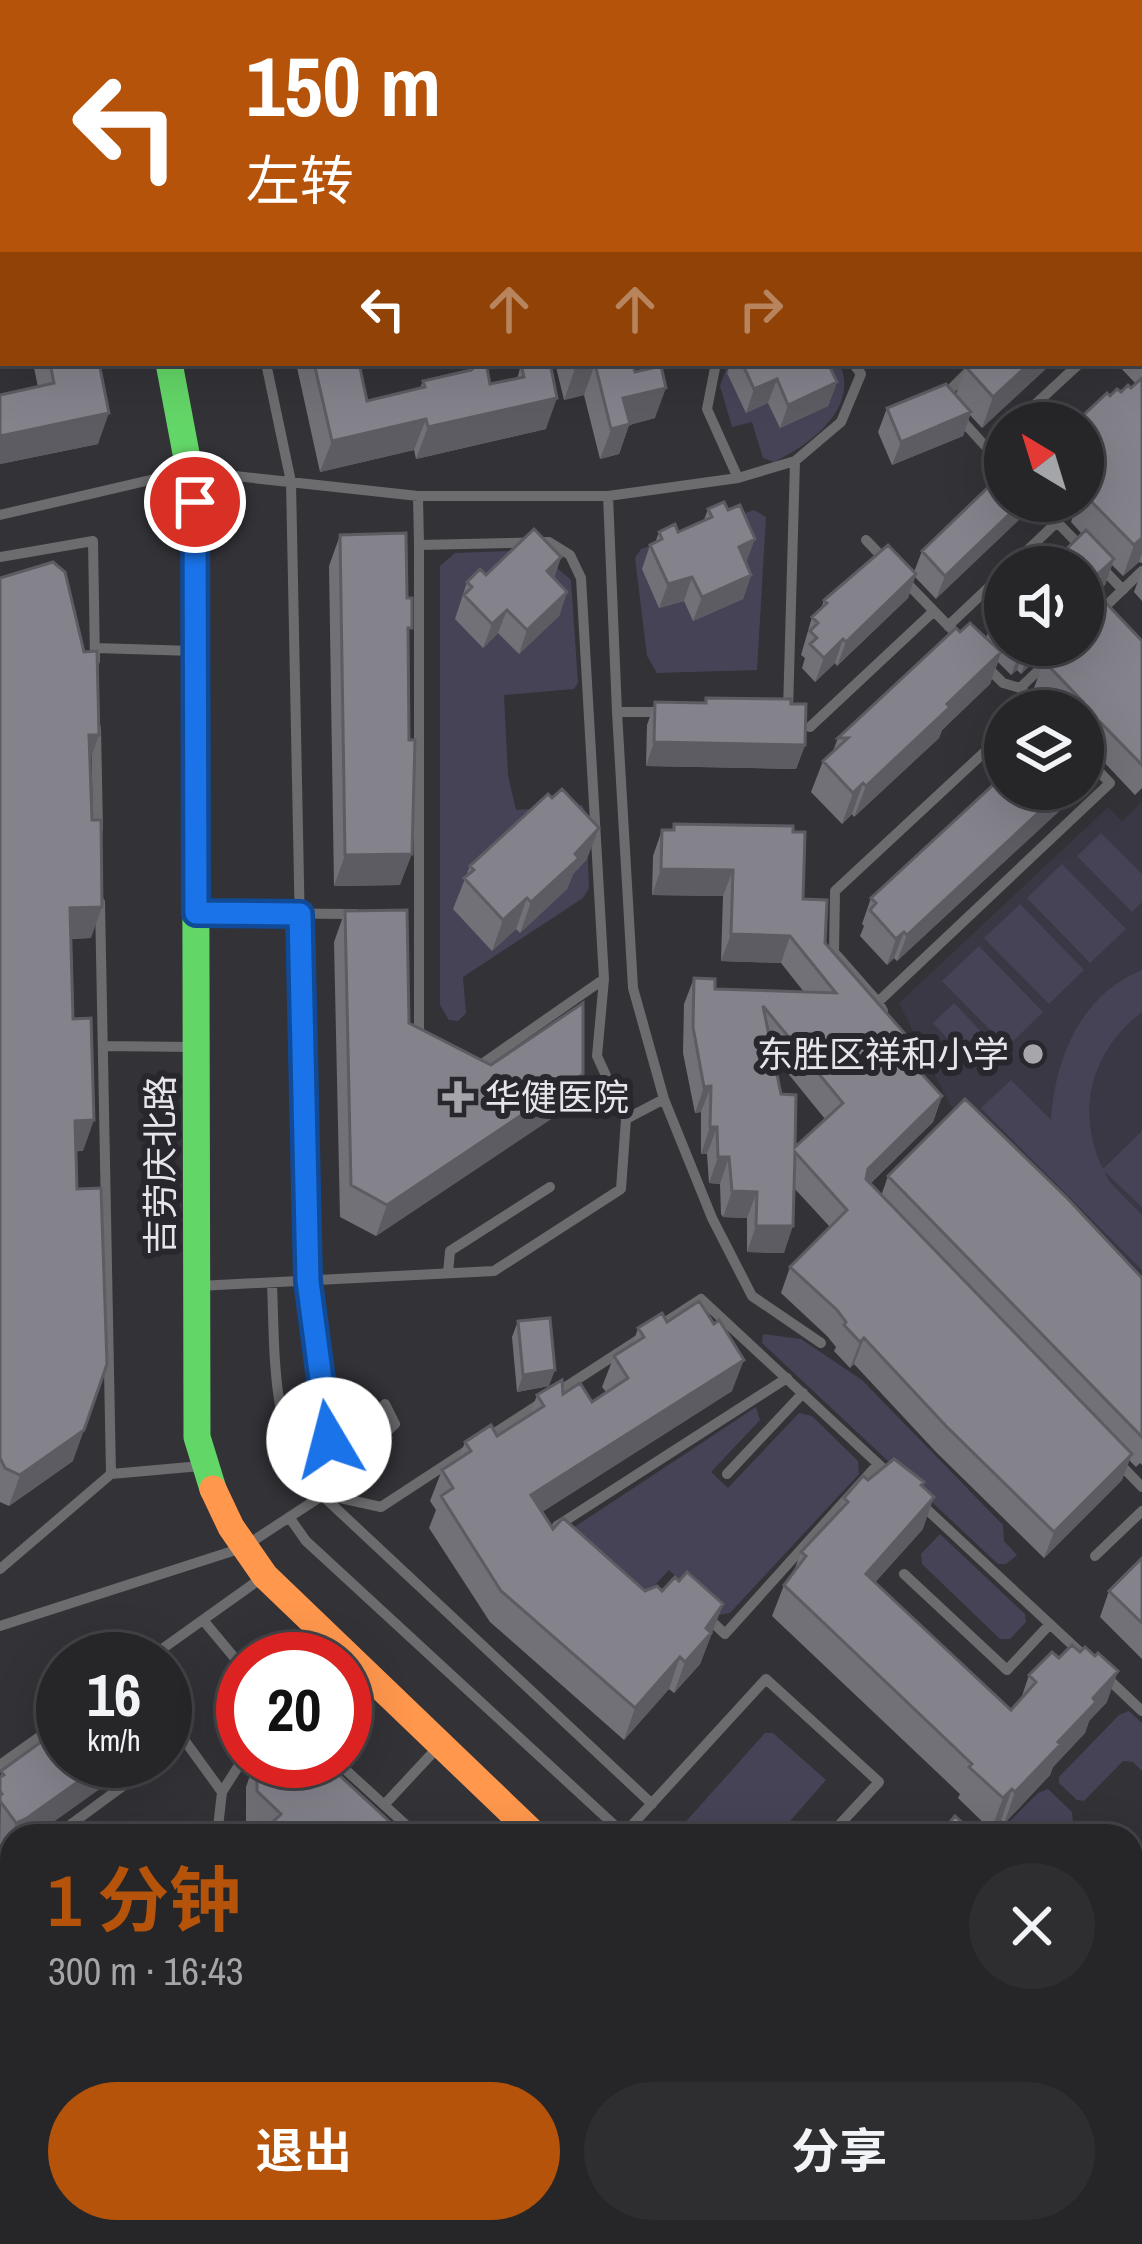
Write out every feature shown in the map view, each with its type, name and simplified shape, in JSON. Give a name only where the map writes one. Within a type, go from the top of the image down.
[{"type":"main road","name":"吉劳庆北路","points":[[170,366],[195,502],[197,1437],[204,1466],[211,1491],[242,1548],[265,1576],[523,1824]]},
{"type":"lane","points":[[267,366],[291,482],[308,1281],[329,1440],[349,1471]]},
{"type":"lane","points":[[715,366],[707,409],[739,478]]},
{"type":"lane","points":[[0,515],[189,471],[418,496],[608,496],[739,478],[795,461],[841,422],[861,374],[856,366]]},
{"type":"lane","points":[[974,366],[941,397],[984,445]]},
{"type":"lane","points":[[1038,402],[1077,366]]},
{"type":"lane","points":[[766,712],[788,712],[795,461]]},
{"type":"lane","points":[[418,496],[419,1033],[439,1043]]},
{"type":"lane","points":[[608,496],[633,988],[664,1099],[712,1218],[752,1296],[821,1343]]},
{"type":"lane","points":[[1031,546],[1057,522],[1080,546]]},
{"type":"lane","points":[[866,540],[1003,683],[1020,688],[1043,666]]},
{"type":"lane","points":[[0,557],[93,541],[95,672]]},
{"type":"lane","points":[[196,1286],[494,1271],[621,1189],[626,1119],[597,1056],[604,979],[580,578],[570,556],[548,542],[418,545]]},
{"type":"lane","points":[[1104,570],[1123,590]]},
{"type":"lane","points":[[1104,608],[1142,572]]},
{"type":"lane","points":[[948,626],[984,591]]},
{"type":"lane","points":[[810,727],[934,611]]},
{"type":"lane","points":[[95,648],[195,651]]},
{"type":"lane","points":[[617,712],[681,712]]},
{"type":"lane","points":[[96,718],[98,836]]},
{"type":"lane","points":[[889,1022],[878,1002],[834,952],[835,891],[984,753]]},
{"type":"lane","points":[[878,1002],[1081,810]]},
{"type":"lane","points":[[99,882],[111,1474]]},
{"type":"lane","points":[[196,913],[371,914]]},
{"type":"lane","points":[[395,915],[419,915]]},
{"type":"lane","points":[[459,1054],[479,1066],[604,979]]},
{"type":"lane","points":[[103,1046],[196,1046]]},
{"type":"lane","points":[[626,1119],[664,1099]]},
{"type":"lane","points":[[448,1274],[450,1251],[550,1187]]},
{"type":"lane","points":[[272,1283],[278,1408],[298,1472],[319,1497],[652,1804]]},
{"type":"lane","points":[[319,1497],[381,1507],[701,1299],[896,1480]]},
{"type":"lane","points":[[562,1546],[547,1532],[787,1378]]},
{"type":"lane","points":[[727,1474],[803,1394]]},
{"type":"lane","points":[[0,1626],[242,1548],[349,1471],[395,1424],[385,1403]]},
{"type":"lane","points":[[1109,1453],[1142,1486]]},
{"type":"lane","points":[[696,1607],[725,1634],[878,1465]]},
{"type":"lane","points":[[0,1569],[111,1474],[204,1466]]},
{"type":"lane","points":[[913,1496],[1142,1711]]},
{"type":"lane","points":[[1095,1556],[1142,1511]]},
{"type":"lane","points":[[289,1517],[306,1541],[611,1824]]},
{"type":"lane","points":[[904,1574],[1007,1670],[1050,1624]]},
{"type":"lane","points":[[185,1632],[265,1576]]},
{"type":"lane","points":[[202,1620],[216,1636]]},
{"type":"lane","points":[[633,1824],[766,1679],[879,1782],[840,1824]]},
{"type":"lane","points":[[0,1765],[36,1739]]},
{"type":"lane","points":[[384,1805],[440,1745]]},
{"type":"lane","points":[[192,1751],[222,1792]]},
{"type":"lane","points":[[71,1824],[121,1788]]},
{"type":"lane","points":[[218,1824],[225,1788]]},
{"type":"lane","points":[[365,1788],[405,1824]]},
{"type":"shaded area","points":[[727,366],[840,366],[844,379],[838,409],[828,423],[774,462],[763,458],[752,422],[732,427],[720,386]]},
{"type":"shaded area","points":[[754,510],[766,517],[757,670],[657,673],[647,656],[635,558],[641,549]]},
{"type":"shaded area","points":[[536,550],[571,580],[578,683],[574,689],[504,695],[508,775],[516,810],[582,805],[589,888],[583,898],[463,977],[466,1013],[458,1021],[449,1020],[440,1005],[440,566],[455,553]]},
{"type":"shaded area","name":"东胜区祥和小学","points":[[1142,802],[1142,1299],[950,1105],[899,1003],[1108,807],[1122,821]]},
{"type":"shaded area","points":[[1101,833],[1142,874],[1142,902],[1132,912],[1077,856]]},
{"type":"shaded area","points":[[1062,864],[1126,929],[1090,963],[1027,898]]},
{"type":"shaded area","points":[[1020,904],[1084,970],[1049,1004],[984,938]]},
{"type":"shaded area","points":[[979,946],[1043,1012],[1007,1047],[942,981]]},
{"type":"shaded area","points":[[1142,970],[1142,1012],[1110,1045],[1100,1064],[1093,1083],[1090,1125],[1103,1169],[1142,1131],[1142,1207],[1104,1171],[1142,1215],[1142,1270],[981,1108],[1011,1080],[1051,1120],[1065,1052],[1087,1012],[1120,981]]},
{"type":"shaded area","points":[[954,1003],[995,1046],[974,1067],[933,1023]]},
{"type":"shaded area","points":[[763,1334],[801,1339],[862,1380],[1003,1525],[1004,1541],[1017,1555],[998,1564],[762,1343]]},
{"type":"shaded area","points":[[756,1407],[760,1420],[711,1472],[728,1488],[799,1413],[812,1416],[858,1461],[859,1474],[730,1613],[719,1615],[669,1570],[641,1600],[567,1532]]},
{"type":"shaded area","points":[[940,1534],[1025,1614],[1026,1622],[1010,1639],[1000,1639],[922,1564],[921,1554]]},
{"type":"shaded area","points":[[1129,1711],[1142,1723],[1142,1771],[1133,1762],[1123,1761],[1084,1801],[1077,1800],[1059,1783],[1059,1777],[1119,1715]]},
{"type":"shaded area","points":[[765,1733],[773,1733],[826,1780],[788,1824],[684,1824]]},
{"type":"shaded area","points":[[1048,1789],[1072,1812],[1073,1823],[1007,1824]]},
{"type":"building","points":[[51,366],[100,366],[109,413],[0,436],[0,395],[54,383]]},
{"type":"building","points":[[315,366],[360,366],[367,401],[425,387],[423,381],[476,366],[487,366],[490,384],[524,377],[521,366],[551,366],[557,398],[428,427],[426,419],[332,441]]},
{"type":"building","points":[[595,366],[633,366],[635,372],[661,366],[666,388],[623,398],[630,424],[611,429]]},
{"type":"building","points":[[743,366],[829,366],[837,382],[788,405],[777,379],[754,389]]},
{"type":"building","points":[[967,366],[1027,366],[993,397]]},
{"type":"building","points":[[1142,378],[1142,538],[1134,545],[1104,514],[1104,402],[1097,402],[1107,393],[1131,388]]},
{"type":"building","points":[[946,384],[971,412],[901,442],[887,408]]},
{"type":"building","points":[[984,491],[984,522],[1001,522],[945,576],[922,551]]},
{"type":"building","points":[[724,502],[728,510],[740,505],[755,539],[739,547],[751,575],[702,597],[692,577],[668,584],[650,545],[662,539],[659,532],[675,524],[678,532],[712,517],[708,509]]},
{"type":"building","points":[[534,529],[561,557],[547,571],[567,592],[527,630],[507,610],[492,624],[464,595],[472,587],[467,582],[480,569],[486,575]]},
{"type":"building","points":[[1086,530],[1101,546],[1070,546]]},
{"type":"building","points":[[406,533],[407,598],[412,598],[409,740],[415,740],[412,854],[345,855],[340,535]]},
{"type":"building","points":[[888,545],[916,574],[824,658],[810,644],[817,638],[810,631],[818,623],[812,617],[827,603],[824,600]]},
{"type":"building","points":[[1104,549],[1114,559],[1104,568]]},
{"type":"building","points":[[53,562],[65,572],[84,652],[97,651],[99,735],[89,735],[92,820],[101,820],[102,907],[70,908],[73,1019],[91,1018],[94,1120],[75,1121],[77,1189],[101,1188],[107,1364],[84,1430],[20,1475],[5,1468],[0,1458],[0,578]]},
{"type":"building","points":[[1106,603],[1142,641],[1142,765],[1104,726],[1104,690],[1072,690],[1049,666],[1104,666]]},
{"type":"building","points":[[970,623],[984,636],[986,666],[947,704],[950,707],[853,793],[823,761],[848,738],[838,738],[956,628],[960,632]]},
{"type":"building","points":[[706,698],[791,699],[791,704],[806,704],[805,745],[654,742],[655,702],[706,703]]},
{"type":"building","points":[[562,789],[599,828],[575,854],[579,858],[531,902],[527,898],[503,920],[464,878],[474,870],[470,866],[548,794],[552,798]]},
{"type":"building","points":[[984,793],[984,810],[1041,810],[907,935],[904,932],[896,939],[870,910],[876,903],[871,898]]},
{"type":"building","points":[[674,824],[793,826],[793,832],[805,832],[803,899],[827,900],[825,943],[913,1043],[926,1067],[920,1072],[942,1096],[868,1169],[866,1179],[1132,1454],[1054,1532],[790,1267],[847,1210],[795,1152],[793,1226],[756,1226],[757,1192],[732,1191],[729,1157],[718,1157],[717,1127],[710,1127],[711,1086],[704,1087],[693,1027],[694,978],[715,979],[715,989],[836,993],[790,936],[731,934],[733,870],[661,869],[662,830],[674,830]],"holes":[[[763,1006],[843,1103],[795,1147],[796,1095],[781,1094]]]},
{"type":"building","name":"华健医院","points":[[407,910],[409,1023],[491,1065],[583,1003],[583,1074],[387,1205],[351,1185],[345,911]]},
{"type":"building","points":[[965,1099],[1142,1278],[1142,1437],[888,1176]]},
{"type":"building","points":[[699,1301],[714,1324],[719,1320],[744,1360],[531,1495],[553,1529],[563,1518],[645,1591],[657,1586],[662,1591],[687,1572],[723,1604],[706,1628],[711,1633],[685,1662],[680,1657],[635,1708],[501,1591],[441,1496],[453,1488],[442,1470],[471,1451],[465,1442],[491,1425],[497,1436],[544,1406],[537,1395],[562,1380],[563,1394],[580,1383],[592,1402],[628,1378],[614,1356],[644,1337],[638,1328],[662,1313],[667,1322]]},
{"type":"building","points":[[550,1318],[555,1370],[523,1375],[518,1321]]},
{"type":"building","points":[[894,1459],[924,1482],[921,1485],[934,1497],[866,1574],[1011,1710],[1036,1682],[1029,1675],[1052,1652],[1059,1658],[1072,1645],[1080,1652],[1085,1647],[1118,1671],[1058,1742],[1061,1744],[1015,1792],[1012,1789],[1003,1798],[784,1585],[806,1556],[801,1552],[848,1502],[844,1498],[863,1476],[868,1480]]},
{"type":"building","points":[[1142,1558],[1142,1623],[1109,1591]]},
{"type":"building","points":[[36,1746],[36,1788],[69,1788],[16,1823],[0,1801],[1,1771]]},
{"type":"building","points":[[257,1788],[353,1788],[392,1824],[271,1824],[281,1814]]},
{"type":"traffic: fast","points":[[170,366],[195,501],[197,1437],[213,1489]]},
{"type":"traffic: slow","points":[[213,1489],[231,1527],[265,1576],[523,1824]]},
{"type":"place","name":"东胜区祥和小学","points":[[1033,1054]]},
{"type":"place","name":"华健医院","points":[[458,1097]]},
{"type":"route","points":[[195,502],[196,913],[300,914],[308,1281],[329,1440]]}]
